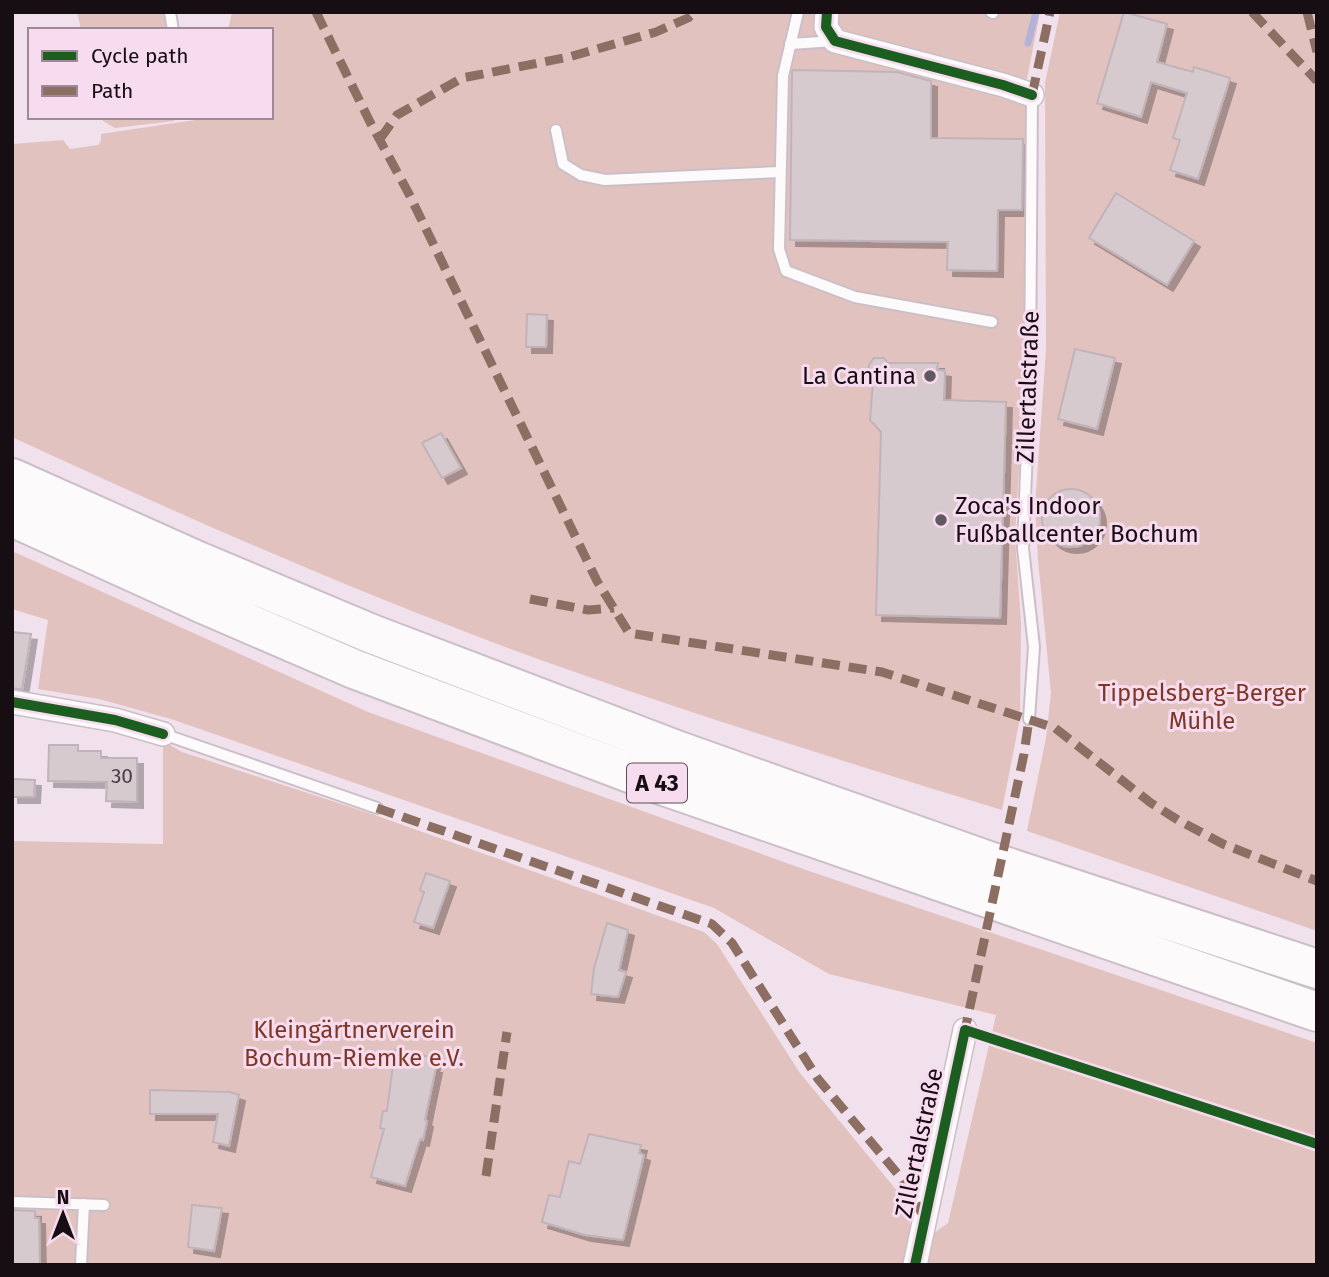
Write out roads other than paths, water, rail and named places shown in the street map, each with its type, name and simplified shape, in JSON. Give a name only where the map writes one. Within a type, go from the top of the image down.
[{"type":"highway","name":"A 43","points":[[12,478],[198,561],[372,634],[679,751],[986,860],[1317,969]]},
{"type":"highway","name":"A 43","points":[[12,517],[354,669],[667,787],[1317,1012]]},
{"type":"street","points":[[827,12],[826,27],[835,41],[1032,95]]},
{"type":"street","points":[[12,702],[103,718],[163,734]]},
{"type":"street","name":"Zillertalstraße","points":[[915,1265],[965,1030]]},
{"type":"lane","points":[[798,12],[783,76],[779,249],[786,271],[855,297],[992,322]]},
{"type":"lane","points":[[790,44],[835,41]]},
{"type":"lane","name":"Zillertalstraße","points":[[1029,719],[1034,646],[1023,548],[1030,374],[1032,95]]},
{"type":"lane","points":[[556,130],[563,164],[580,176],[605,180],[779,172]]},
{"type":"lane","points":[[163,734],[377,808]]},
{"type":"lane","points":[[12,1202],[104,1205]]},
{"type":"lane","points":[[81,1265],[83,1204]]},
{"type":"waterway","points":[[1028,43],[1036,12]]},
{"type":"place","name":"La Cantina","points":[[930,376]]},
{"type":"place","name":"Zoca's Indoor Fußballcenter Bochum","points":[[941,520]]},
{"type":"park label","name":"Tippelsberg-Berger Mühle","points":[[1202,707]]},
{"type":"park label","name":"Kleingärtnerverein Bochum-Riemke e.V.","points":[[354,1044]]}]
